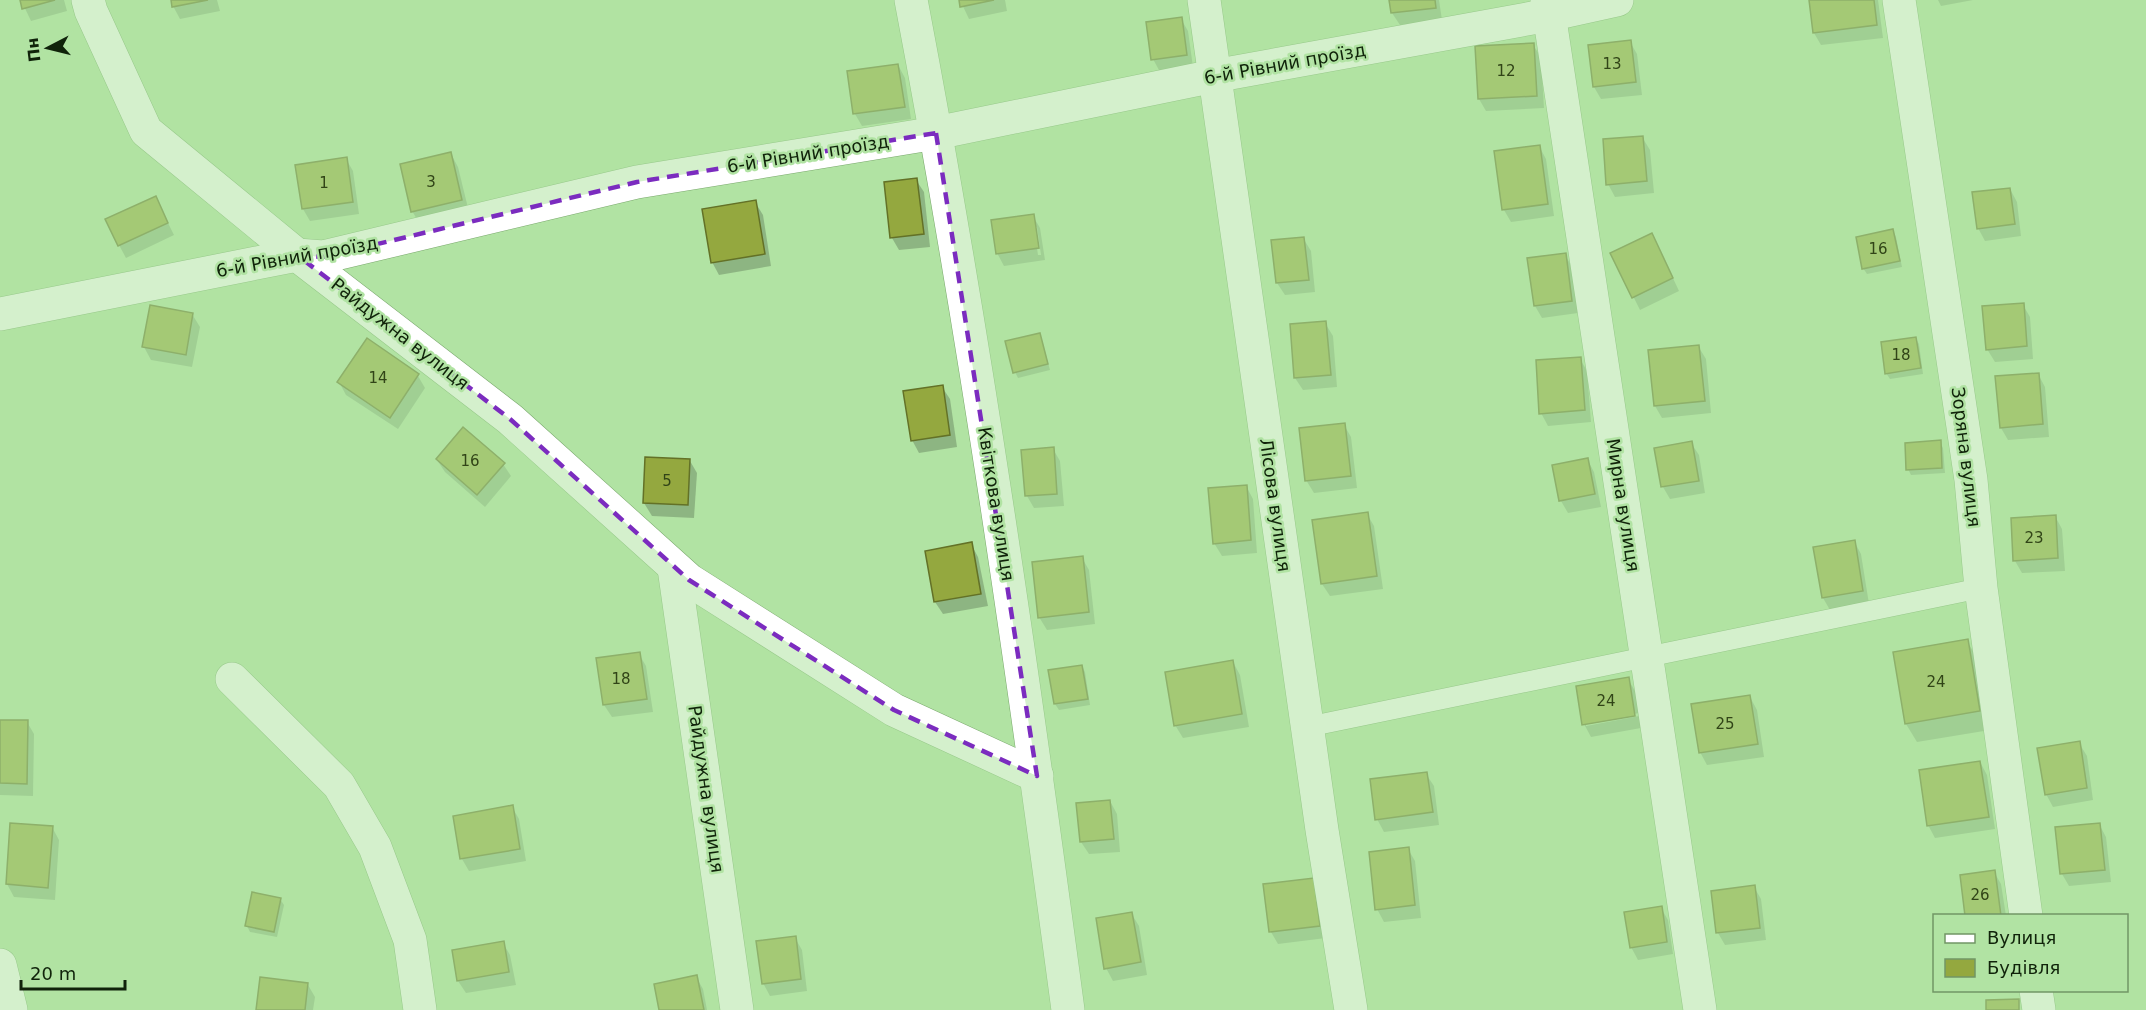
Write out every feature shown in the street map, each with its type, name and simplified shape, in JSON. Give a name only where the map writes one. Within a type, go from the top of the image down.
[{"type":"street","name":"Райдужна вулиця","points":[[88,0],[146,131],[297,255],[510,419],[688,580],[894,710],[1037,776]]},
{"type":"street","name":"Квіткова вулиця","points":[[911,0],[936,133],[998,513],[1037,776],[1068,1010]]},
{"type":"street","name":"Лісова вулиця","points":[[1204,0],[1307,727],[1351,1010]]},
{"type":"street","name":"6-й Рівний проїзд","points":[[0,314],[297,255],[323,257],[637,182],[936,133],[1548,8],[1617,0]]},
{"type":"street","name":"Зоряна вулиця","points":[[1899,0],[1971,480],[1981,588],[2026,914]]},
{"type":"street","name":"Мирна вулиця","points":[[1548,8],[1700,1010]]},
{"type":"street","name":"Райдужна вулиця","points":[[674,568],[737,1010]]},
{"type":"street","points":[[232,679],[339,785],[375,847],[410,940],[420,1010]]},
{"type":"street","points":[[0,965],[11,1010]]},
{"type":"street","points":[[2036,992],[2039,1010]]},
{"type":"lane","points":[[1307,727],[1981,588]]},
{"type":"highlighted area","points":[[936,133],[1037,776],[894,710],[689,580],[510,419],[297,255],[323,257],[637,182]]},
{"type":"building","points":[[20,0],[55,0],[22,9]]},
{"type":"building","points":[[171,0],[208,0],[172,7]]},
{"type":"building","points":[[959,0],[994,0],[960,7]]},
{"type":"building","points":[[1389,0],[1435,0],[1436,8],[1391,13]]},
{"type":"building","points":[[1809,0],[1874,0],[1877,25],[1813,33]]},
{"type":"building","points":[[1182,17],[1187,55],[1151,60],[1146,22]]},
{"type":"building","points":[[1631,40],[1636,82],[1593,87],[1588,45]]},
{"type":"building","points":[[1534,43],[1537,96],[1478,99],[1475,46]]},
{"type":"building","points":[[898,64],[905,107],[853,114],[847,71]]},
{"type":"building","points":[[1643,136],[1647,181],[1606,185],[1603,139]]},
{"type":"building","points":[[1540,145],[1548,204],[1502,210],[1494,151]]},
{"type":"building","points":[[451,152],[462,200],[411,212],[400,164]]},
{"type":"building","points":[[347,157],[353,202],[302,209],[295,165]]},
{"type":"building","points":[[917,178],[924,234],[890,238],[884,182]]},
{"type":"building","points":[[2010,188],[2015,224],[1977,229],[1972,192]]},
{"type":"building","points":[[156,196],[168,223],[118,246],[105,219]]},
{"type":"building","points":[[756,200],[765,254],[711,263],[702,209]]},
{"type":"building","points":[[1034,214],[1039,248],[996,254],[991,220]]},
{"type":"building","points":[[1893,229],[1900,261],[1862,269],[1856,237]]},
{"type":"building","points":[[1652,233],[1673,278],[1632,298],[1610,253]]},
{"type":"building","points":[[1304,237],[1309,280],[1276,283],[1271,240]]},
{"type":"building","points":[[1566,253],[1572,301],[1534,306],[1527,258]]},
{"type":"building","points":[[2024,303],[2027,346],[1986,350],[1982,306]]},
{"type":"building","points":[[150,305],[193,313],[186,355],[142,347]]},
{"type":"building","points":[[1326,321],[1331,375],[1294,378],[1290,324]]},
{"type":"building","points":[[1040,333],[1048,364],[1013,373],[1005,341]]},
{"type":"building","points":[[1916,337],[1921,368],[1885,374],[1881,342]]},
{"type":"building","points":[[367,338],[419,374],[390,418],[337,382]]},
{"type":"building","points":[[1699,345],[1705,401],[1654,406],[1648,350]]},
{"type":"building","points":[[1581,357],[1585,410],[1539,414],[1536,360]]},
{"type":"building","points":[[2039,373],[2043,424],[2000,428],[1995,376]]},
{"type":"building","points":[[943,385],[950,435],[911,441],[903,391]]},
{"type":"building","points":[[1345,423],[1351,476],[1305,481],[1299,428]]},
{"type":"building","points":[[463,427],[505,463],[477,495],[436,459]]},
{"type":"building","points":[[1941,440],[1942,468],[1906,470],[1905,443]]},
{"type":"building","points":[[1692,441],[1699,481],[1661,487],[1654,448]]},
{"type":"building","points":[[1054,447],[1057,494],[1025,496],[1021,450]]},
{"type":"building","points":[[645,457],[690,459],[688,505],[643,503]]},
{"type":"building","points":[[1588,458],[1595,494],[1559,501],[1552,465]]},
{"type":"building","points":[[1247,485],[1251,540],[1213,544],[1208,488]]},
{"type":"building","points":[[1368,512],[1377,576],[1321,584],[1312,520]]},
{"type":"building","points":[[2056,515],[2058,558],[2013,561],[2011,518]]},
{"type":"building","points":[[1855,540],[1863,591],[1822,598],[1813,547]]},
{"type":"building","points":[[972,542],[981,594],[934,602],[925,551]]},
{"type":"building","points":[[1083,556],[1089,612],[1038,618],[1032,562]]},
{"type":"building","points":[[1968,639],[1980,711],[1905,724],[1893,652]]},
{"type":"building","points":[[640,652],[647,699],[603,705],[596,658]]},
{"type":"building","points":[[1233,660],[1242,714],[1174,726],[1165,672]]},
{"type":"building","points":[[1082,665],[1088,699],[1054,704],[1048,670]]},
{"type":"building","points":[[1629,677],[1635,716],[1582,725],[1576,686]]},
{"type":"building","points":[[1750,695],[1758,744],[1699,753],[1691,704]]},
{"type":"building","points":[[0,720],[28,720],[27,784],[0,783]]},
{"type":"building","points":[[2080,741],[2087,788],[2045,795],[2037,748]]},
{"type":"building","points":[[1980,761],[1989,817],[1927,826],[1919,770]]},
{"type":"building","points":[[1427,772],[1433,812],[1375,820],[1370,779]]},
{"type":"building","points":[[1110,800],[1114,839],[1080,842],[1076,803]]},
{"type":"building","points":[[513,805],[520,849],[460,859],[453,816]]},
{"type":"building","points":[[10,823],[53,826],[48,888],[6,884]]},
{"type":"building","points":[[2100,823],[2105,870],[2060,874],[2055,827]]},
{"type":"building","points":[[1409,847],[1415,905],[1375,910],[1369,852]]},
{"type":"building","points":[[1995,870],[2001,914],[1965,914],[1960,875]]},
{"type":"building","points":[[1314,878],[1320,926],[1269,932],[1263,884]]},
{"type":"building","points":[[1755,885],[1760,928],[1716,933],[1711,891]]},
{"type":"building","points":[[252,892],[281,898],[274,932],[245,926]]},
{"type":"building","points":[[1662,906],[1667,942],[1630,948],[1624,912]]},
{"type":"building","points":[[1132,912],[1141,962],[1104,969],[1096,918]]},
{"type":"building","points":[[796,936],[801,979],[762,984],[756,941]]},
{"type":"building","points":[[504,941],[509,972],[457,981],[452,950]]},
{"type":"building","points":[[697,975],[704,1010],[659,1010],[654,984]]},
{"type":"building","points":[[260,977],[308,983],[305,1010],[256,1010]]},
{"type":"building","points":[[2019,999],[2019,1010],[1986,1010],[1986,1000]]}]
